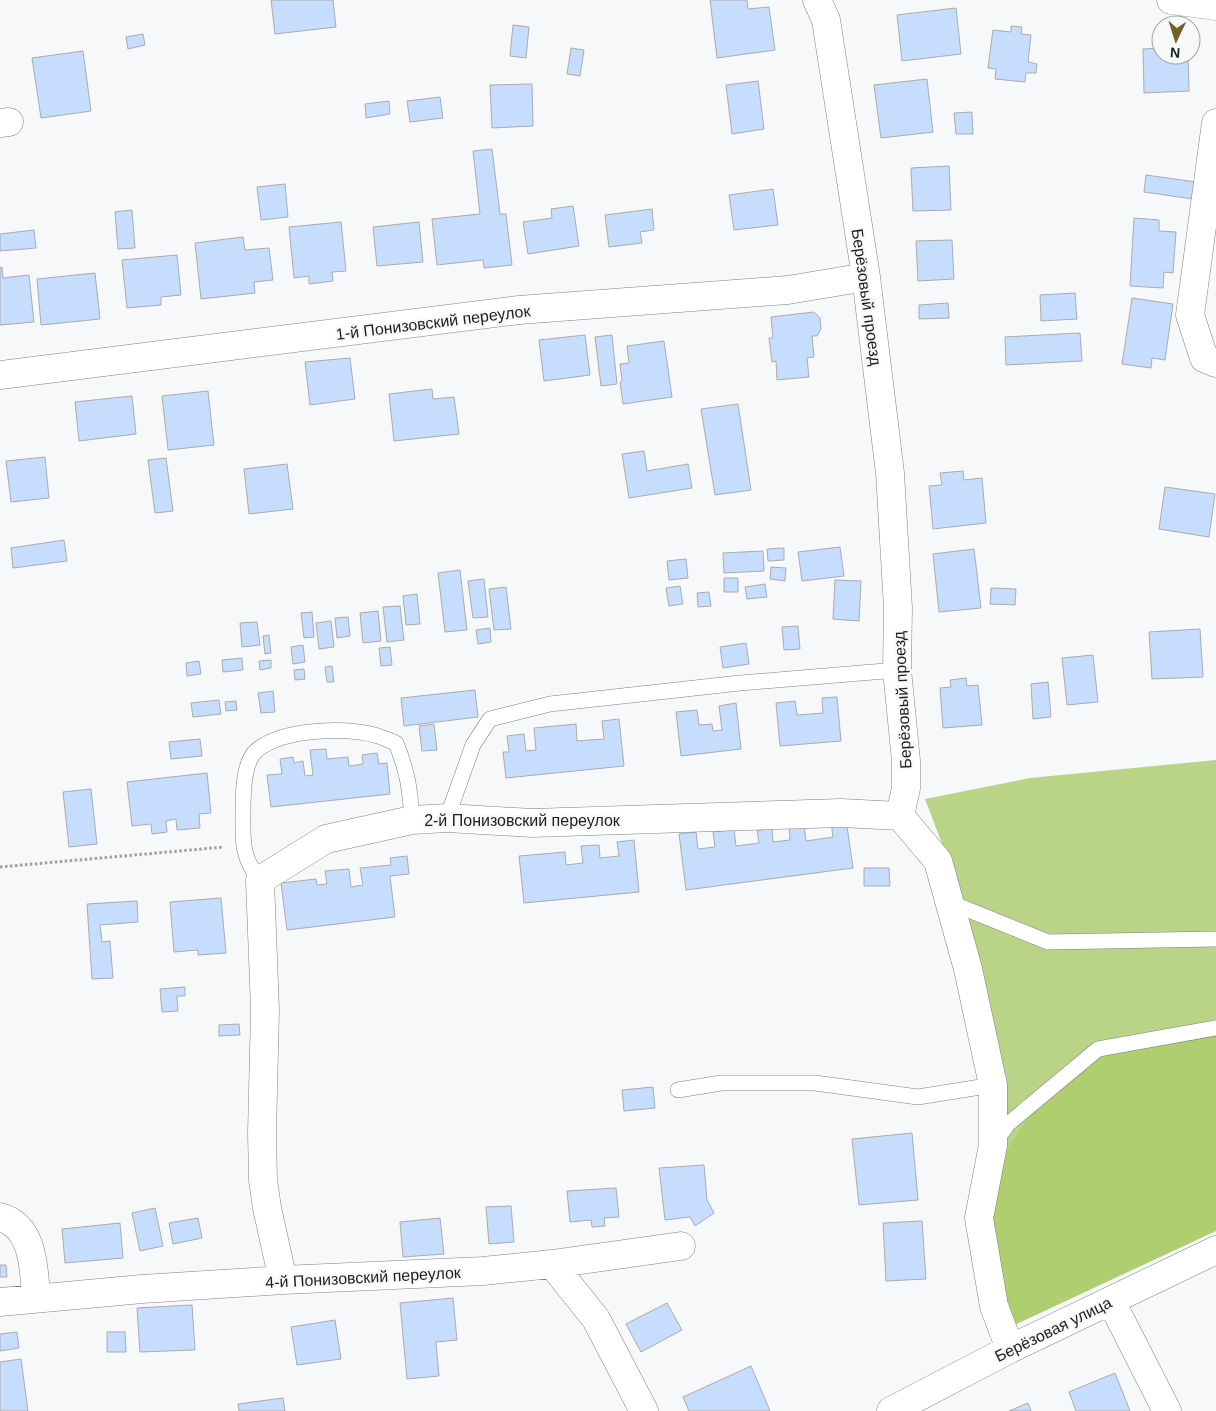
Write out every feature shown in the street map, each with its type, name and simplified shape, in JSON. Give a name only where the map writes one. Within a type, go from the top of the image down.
[{"type":"street","name":"Берёзовый проезд","points":[[817,0],[826,20],[866,277],[890,473],[898,608],[897,670],[906,761],[906,788],[900,816]]},
{"type":"street","points":[[1171,0],[1216,6]]},
{"type":"street","points":[[1216,123],[1190,315],[1204,358],[1216,363]]},
{"type":"street","name":"1-й Понизовский переулок","points":[[0,375],[519,310],[788,290],[866,277]]},
{"type":"street","name":"2-й Понизовский переулок","points":[[260,880],[326,839],[412,820],[447,818],[532,823],[840,813],[900,816]]},
{"type":"street","points":[[900,816],[938,861],[968,969],[993,1085],[993,1145],[979,1218],[994,1306],[1010,1349]]},
{"type":"street","points":[[260,880],[265,1010],[262,1133],[263,1180],[267,1208],[283,1280]]},
{"type":"street","points":[[4,1218],[22,1231],[29,1248],[36,1298]]},
{"type":"street","name":"4-й Понизовский переулок","points":[[0,1302],[283,1280],[484,1272],[681,1246]]},
{"type":"street","name":"Берёзовая улица","points":[[891,1411],[1010,1349],[1216,1250]]},
{"type":"street","points":[[552,1264],[596,1319],[644,1411]]},
{"type":"street","points":[[1111,1301],[1167,1411]]},
{"type":"lane","points":[[447,818],[473,745],[490,718],[550,704],[740,683],[897,670]]},
{"type":"lane","points":[[260,880],[250,866],[243,845],[243,792],[247,769],[255,751],[274,740],[298,734],[325,731],[353,732],[377,736],[396,743],[410,784],[412,820]]},
{"type":"lane","points":[[949,902],[1048,942],[1216,939]]},
{"type":"lane","points":[[993,1145],[1008,1124],[1098,1050],[1216,1028]]},
{"type":"lane","points":[[678,1090],[721,1083],[816,1083],[918,1097],[993,1085]]},
{"type":"path","points":[[0,867],[243,845]]},
{"type":"green space","points":[[1216,760],[1216,1035],[997,1164],[962,896],[925,799],[1030,778]]},
{"type":"green space","points":[[1216,1035],[1216,1231],[1012,1326],[997,1306],[991,1206],[997,1164],[1032,1112],[1091,1060],[1148,1044]]},
{"type":"building","points":[[271,0],[333,0],[336,27],[275,34]]},
{"type":"building","points":[[710,0],[747,0],[748,9],[769,7],[775,50],[717,58]]},
{"type":"building","points":[[956,8],[961,54],[902,61],[897,15]]},
{"type":"building","points":[[513,25],[529,27],[526,58],[510,56]]},
{"type":"building","points":[[1011,26],[1022,27],[1021,34],[1031,35],[1028,62],[1037,64],[1036,73],[1026,73],[1025,82],[995,79],[996,69],[988,68],[993,30],[1011,32]]},
{"type":"building","points":[[143,34],[145,45],[128,49],[126,37]]},
{"type":"building","points":[[571,48],[584,50],[580,76],[567,74]]},
{"type":"building","points":[[1143,49],[1151,49],[1151,65],[1188,65],[1189,91],[1144,93]]},
{"type":"building","points":[[83,51],[91,111],[41,118],[32,58]]},
{"type":"building","points":[[927,79],[933,132],[881,138],[874,85]]},
{"type":"building","points":[[758,81],[764,129],[732,134],[726,85]]},
{"type":"building","points":[[532,84],[533,126],[492,128],[490,85]]},
{"type":"building","points":[[440,97],[443,118],[410,122],[407,101]]},
{"type":"building","points":[[389,101],[390,114],[366,118],[365,104]]},
{"type":"building","points":[[972,112],[973,134],[956,134],[954,113]]},
{"type":"building","points":[[492,149],[500,214],[506,214],[512,265],[484,268],[483,260],[437,265],[432,219],[480,214],[473,151]]},
{"type":"building","points":[[949,166],[951,210],[913,211],[911,168]]},
{"type":"building","points":[[1146,175],[1196,182],[1193,199],[1144,192]]},
{"type":"building","points":[[285,184],[288,217],[261,220],[257,187]]},
{"type":"building","points":[[773,189],[778,225],[734,230],[729,195]]},
{"type":"building","points":[[573,206],[579,246],[528,254],[523,222],[552,218],[551,209]]},
{"type":"building","points":[[652,209],[654,230],[640,232],[642,243],[609,247],[605,215]]},
{"type":"building","points":[[132,210],[135,248],[118,249],[115,212]]},
{"type":"building","points":[[1134,218],[1159,220],[1159,231],[1176,232],[1173,273],[1164,272],[1163,288],[1130,286]]},
{"type":"building","points":[[341,222],[346,271],[332,272],[333,281],[309,284],[309,276],[294,278],[289,227]]},
{"type":"building","points":[[419,222],[423,262],[377,266],[373,227]]},
{"type":"building","points":[[34,230],[36,248],[0,251],[0,234]]},
{"type":"building","points":[[243,237],[245,250],[269,248],[273,280],[254,282],[255,293],[201,299],[195,243]]},
{"type":"building","points":[[952,240],[954,279],[918,281],[916,241]]},
{"type":"building","points":[[177,255],[181,295],[161,297],[161,305],[127,308],[122,260]]},
{"type":"building","points":[[2,267],[3,278],[29,275],[34,322],[0,325],[0,268]]},
{"type":"building","points":[[95,273],[100,319],[41,325],[37,279]]},
{"type":"building","points":[[1075,293],[1077,319],[1041,321],[1040,295]]},
{"type":"building","points":[[1132,298],[1173,304],[1165,360],[1152,358],[1151,368],[1122,364]]},
{"type":"building","points":[[948,303],[949,318],[919,319],[919,305]]},
{"type":"building","points":[[814,312],[820,318],[821,329],[817,336],[812,336],[814,357],[807,358],[809,377],[777,380],[776,361],[772,362],[769,338],[773,338],[771,317]]},
{"type":"building","points":[[1080,333],[1082,361],[1006,365],[1005,337]]},
{"type":"building","points":[[585,335],[590,375],[544,381],[539,340]]},
{"type":"building","points":[[612,335],[617,384],[601,386],[595,337]]},
{"type":"building","points":[[664,341],[672,397],[623,404],[620,364],[629,363],[627,346]]},
{"type":"building","points":[[350,358],[355,399],[310,405],[305,362]]},
{"type":"building","points":[[432,389],[433,399],[454,397],[459,434],[394,441],[389,394]]},
{"type":"building","points":[[208,391],[214,445],[168,450],[162,396]]},
{"type":"building","points":[[132,396],[136,434],[79,441],[75,402]]},
{"type":"building","points":[[738,404],[751,490],[715,495],[701,409]]},
{"type":"building","points":[[644,451],[647,471],[688,464],[692,488],[629,498],[622,454]]},
{"type":"building","points":[[45,457],[49,498],[11,502],[6,461]]},
{"type":"building","points":[[166,458],[173,511],[155,513],[148,460]]},
{"type":"building","points":[[287,464],[293,509],[249,514],[244,469]]},
{"type":"building","points":[[963,471],[964,480],[982,478],[986,523],[933,529],[929,486],[942,485],[940,473]]},
{"type":"building","points":[[1165,487],[1215,494],[1209,537],[1159,529]]},
{"type":"building","points":[[64,540],[67,561],[13,568],[11,548]]},
{"type":"building","points":[[840,547],[844,576],[802,581],[798,552]]},
{"type":"building","points":[[784,548],[784,560],[768,561],[767,549]]},
{"type":"building","points":[[974,549],[981,608],[939,612],[933,554]]},
{"type":"building","points":[[763,551],[764,571],[724,573],[723,553]]},
{"type":"building","points":[[686,559],[688,578],[669,580],[667,561]]},
{"type":"building","points":[[771,567],[786,568],[785,581],[770,579]]},
{"type":"building","points":[[460,570],[467,630],[445,632],[438,573]]},
{"type":"building","points":[[724,578],[738,578],[738,592],[724,592]]},
{"type":"building","points":[[484,579],[488,617],[473,618],[468,581]]},
{"type":"building","points":[[835,580],[861,581],[859,621],[833,619]]},
{"type":"building","points":[[765,584],[767,597],[747,599],[745,587]]},
{"type":"building","points":[[680,586],[683,604],[669,606],[666,588]]},
{"type":"building","points":[[506,587],[511,629],[494,630],[489,589]]},
{"type":"building","points":[[991,588],[1016,589],[1015,605],[990,604]]},
{"type":"building","points":[[709,592],[711,606],[698,607],[697,593]]},
{"type":"building","points":[[417,594],[420,624],[406,625],[403,596]]},
{"type":"building","points":[[400,606],[404,640],[387,642],[383,607]]},
{"type":"building","points":[[378,611],[381,641],[363,643],[360,613]]},
{"type":"building","points":[[312,612],[314,637],[304,638],[301,613]]},
{"type":"building","points":[[348,617],[350,636],[337,638],[335,618]]},
{"type":"building","points":[[331,621],[334,647],[319,649],[316,623]]},
{"type":"building","points":[[257,622],[260,645],[242,647],[240,623]]},
{"type":"building","points":[[798,626],[800,649],[784,650],[782,627]]},
{"type":"building","points":[[490,628],[491,642],[478,644],[476,630]]},
{"type":"building","points":[[1200,629],[1203,677],[1152,679],[1149,632]]},
{"type":"building","points":[[269,635],[271,653],[265,654],[263,636]]},
{"type":"building","points":[[746,643],[749,664],[723,668],[720,647]]},
{"type":"building","points":[[303,645],[305,662],[293,664],[291,647]]},
{"type":"building","points":[[390,647],[392,665],[381,666],[379,648]]},
{"type":"building","points":[[1093,655],[1098,702],[1067,705],[1062,658]]},
{"type":"building","points":[[242,658],[243,670],[223,672],[222,660]]},
{"type":"building","points":[[271,660],[271,668],[260,670],[259,661]]},
{"type":"building","points":[[199,661],[201,674],[187,676],[186,663]]},
{"type":"building","points":[[332,666],[334,682],[327,682],[325,667]]},
{"type":"building","points":[[304,669],[305,679],[295,680],[294,670]]},
{"type":"building","points":[[966,678],[967,686],[978,685],[982,725],[943,728],[940,688],[951,687],[950,680]]},
{"type":"building","points":[[1048,682],[1051,717],[1033,719],[1031,684]]},
{"type":"building","points":[[475,690],[478,717],[404,726],[401,698]]},
{"type":"building","points":[[273,691],[275,712],[261,713],[258,693]]},
{"type":"building","points":[[837,697],[841,741],[780,746],[776,703],[795,701],[797,715],[823,713],[822,698]]},
{"type":"building","points":[[219,700],[221,714],[193,717],[191,703]]},
{"type":"building","points":[[236,701],[237,710],[226,711],[225,702]]},
{"type":"building","points":[[736,703],[741,749],[681,756],[676,712],[697,710],[699,725],[712,724],[713,731],[722,730],[719,706]]},
{"type":"building","points":[[619,719],[624,766],[506,778],[503,752],[509,752],[507,736],[524,734],[526,751],[536,750],[534,728],[576,724],[577,741],[604,739],[602,721]]},
{"type":"building","points":[[434,724],[437,750],[422,751],[419,726]]},
{"type":"building","points":[[200,739],[202,756],[171,759],[169,742]]},
{"type":"building","points":[[326,749],[327,759],[348,757],[349,766],[363,764],[362,755],[377,753],[379,764],[387,763],[390,794],[271,807],[267,775],[282,774],[280,759],[293,757],[294,763],[303,761],[305,776],[313,775],[310,750]]},
{"type":"building","points":[[207,773],[211,813],[199,814],[200,828],[177,830],[176,819],[166,821],[167,832],[152,834],[151,824],[132,826],[127,782]]},
{"type":"building","points":[[91,789],[97,844],[69,847],[63,792]]},
{"type":"building","points":[[846,819],[853,868],[686,890],[679,834],[696,832],[698,849],[715,847],[713,832],[734,829],[736,846],[759,843],[757,831],[772,828],[773,842],[790,840],[789,826],[804,824],[806,841],[833,837],[831,821]]},
{"type":"building","points":[[634,840],[639,892],[524,903],[519,856],[565,852],[566,865],[583,863],[581,846],[599,845],[600,858],[619,856],[617,842]]},
{"type":"building","points":[[407,856],[409,874],[390,876],[395,917],[287,930],[281,883],[316,879],[317,885],[327,884],[325,871],[349,869],[351,887],[363,885],[360,868],[391,865],[390,858]]},
{"type":"building","points":[[864,868],[889,868],[890,886],[864,886]]},
{"type":"building","points":[[221,898],[226,953],[198,955],[198,950],[174,952],[170,902]]},
{"type":"building","points":[[137,901],[138,922],[100,925],[102,942],[110,941],[113,978],[92,979],[87,904]]},
{"type":"building","points":[[185,987],[185,996],[177,996],[178,1011],[162,1012],[160,989]]},
{"type":"building","points":[[239,1024],[240,1035],[219,1036],[219,1025]]},
{"type":"building","points":[[653,1087],[655,1108],[624,1111],[622,1090]]},
{"type":"building","points":[[912,1133],[918,1200],[859,1205],[852,1139]]},
{"type":"building","points":[[704,1165],[707,1200],[714,1213],[695,1226],[690,1217],[665,1220],[659,1168]]},
{"type":"building","points":[[616,1188],[619,1217],[604,1218],[605,1226],[592,1227],[591,1220],[570,1222],[567,1191]]},
{"type":"building","points":[[511,1206],[514,1242],[489,1244],[486,1207]]},
{"type":"building","points":[[155,1208],[163,1246],[140,1251],[132,1213]]},
{"type":"building","points":[[198,1218],[202,1238],[173,1244],[169,1223]]},
{"type":"building","points":[[440,1218],[444,1254],[403,1257],[400,1222]]},
{"type":"building","points":[[922,1221],[926,1279],[886,1281],[883,1223]]},
{"type":"building","points":[[120,1223],[123,1258],[65,1263],[62,1229]]},
{"type":"building","points":[[0,1265],[6,1265],[7,1277],[0,1277]]},
{"type":"building","points":[[453,1298],[457,1340],[436,1342],[439,1376],[407,1379],[400,1303]]},
{"type":"building","points":[[667,1303],[682,1330],[641,1352],[626,1324]]},
{"type":"building","points":[[192,1305],[195,1350],[140,1352],[137,1308]]},
{"type":"building","points":[[335,1320],[341,1359],[297,1365],[291,1327]]},
{"type":"building","points":[[17,1332],[19,1348],[0,1351],[0,1334]]},
{"type":"building","points":[[107,1332],[125,1332],[126,1352],[107,1352]]},
{"type":"building","points":[[21,1359],[28,1411],[0,1411],[0,1362]]},
{"type":"building","points":[[751,1366],[770,1411],[689,1411],[683,1397]]},
{"type":"building","points":[[1115,1373],[1130,1411],[1076,1411],[1069,1392]]},
{"type":"building","points":[[283,1398],[285,1411],[239,1411],[238,1404]]},
{"type":"building","points":[[1028,1403],[1031,1411],[1009,1411]]}]
